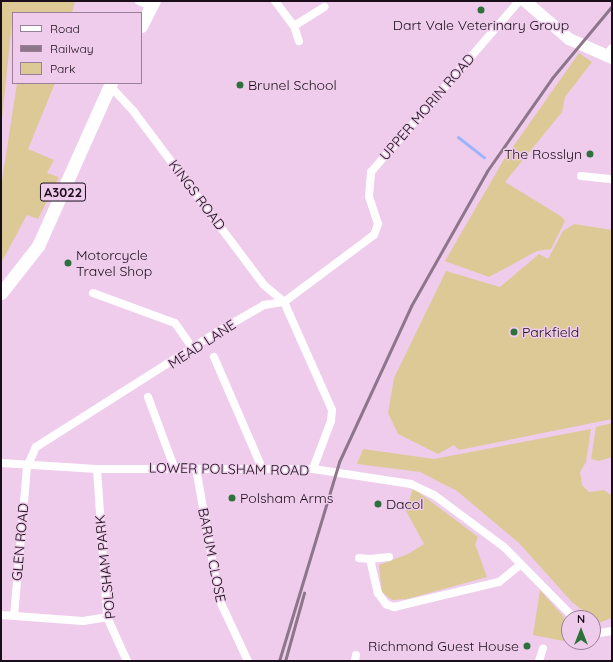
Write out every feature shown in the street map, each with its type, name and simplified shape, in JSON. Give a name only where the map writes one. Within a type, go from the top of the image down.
[{"type":"main road","points":[[525,1],[568,40],[610,55]]},
{"type":"main road","points":[[142,24],[152,4]]},
{"type":"main road","name":"A3022","points":[[1,293],[38,246],[111,85]]},
{"type":"street","points":[[139,1],[152,4]]},
{"type":"street","points":[[275,1],[294,26],[299,41]]},
{"type":"street","name":"UPPER MORIN ROAD","points":[[378,224],[368,196],[371,172],[519,1]]},
{"type":"street","points":[[294,26],[324,7]]},
{"type":"street","name":"KINGS ROAD","points":[[111,85],[134,112],[264,285],[284,302]]},
{"type":"street","points":[[581,176],[612,179]]},
{"type":"street","name":"MEAD LANE","points":[[27,467],[36,447],[156,374],[192,347],[264,305],[284,302],[364,244],[374,235],[378,224]]},
{"type":"street","points":[[93,293],[175,323],[192,347]]},
{"type":"street","points":[[284,302],[332,410],[332,421],[313,469]]},
{"type":"street","points":[[214,357],[262,468]]},
{"type":"street","points":[[148,397],[174,467]]},
{"type":"street","name":"LOWER POLSHAM ROAD","points":[[1,463],[27,467],[97,469],[174,467],[313,469],[323,472],[411,484],[434,495],[499,543],[520,565],[557,597],[568,610]]},
{"type":"street","name":"GLEN ROAD","points":[[14,616],[27,467]]},
{"type":"street","name":"BARUM CLOSE","points":[[196,468],[219,599],[248,661]]},
{"type":"street","name":"POLSHAM PARK","points":[[97,469],[107,617],[127,661]]},
{"type":"street","points":[[359,558],[370,559],[388,557]]},
{"type":"street","points":[[370,559],[378,593],[386,604],[394,607],[499,582],[520,565]]},
{"type":"street","points":[[1,615],[83,621],[107,617]]},
{"type":"street","points":[[601,633],[612,631]]},
{"type":"street","points":[[540,661],[543,649]]},
{"type":"green space","points":[[1,1],[75,1],[72,12],[12,12],[1,129]]},
{"type":"green space","points":[[579,53],[592,62],[565,97],[562,112],[505,182],[562,217],[565,221],[551,249],[537,251],[489,277],[445,261],[503,161]]},
{"type":"green space","points":[[17,84],[55,84],[28,149],[54,160],[47,173],[59,177],[38,219],[27,215],[1,263],[1,187]]},
{"type":"green space","name":"Parkfield","points":[[574,224],[612,230],[612,419],[459,450],[454,445],[438,454],[398,434],[388,413],[394,378],[446,271],[500,287],[539,254],[548,259],[563,231]]},
{"type":"green space","points":[[612,423],[612,457],[599,461],[591,459],[596,427]]},
{"type":"green space","points":[[591,429],[586,462],[580,472],[582,485],[589,492],[604,490],[612,496],[612,618],[601,622],[601,610],[582,610],[571,601],[519,543],[457,491],[420,472],[357,464],[363,449],[434,459]]},
{"type":"green space","points":[[413,488],[478,537],[475,544],[487,577],[407,599],[392,600],[382,592],[379,565],[408,554],[424,544],[406,511]]},
{"type":"green space","points":[[540,590],[561,614],[561,640],[533,635]]},
{"type":"waterway","points":[[458,137],[484,157]]},
{"type":"railway","points":[[279,661],[339,462],[411,306],[487,171],[552,78],[612,6]]},
{"type":"railway","points":[[285,661],[304,593]]},
{"type":"place","name":"Dart Vale Veterinary Group","points":[[481,10]]},
{"type":"place","name":"Brunel School","points":[[240,85]]},
{"type":"place","name":"The Rosslyn","points":[[590,154]]},
{"type":"place","name":"Motorcycle Travel Shop","points":[[68,263]]},
{"type":"place","name":"Parkfield","points":[[514,332]]},
{"type":"place","name":"Polsham Arms","points":[[232,498]]},
{"type":"place","name":"Dacol","points":[[378,504]]},
{"type":"place","name":"Richmond Guest House","points":[[527,646]]}]
